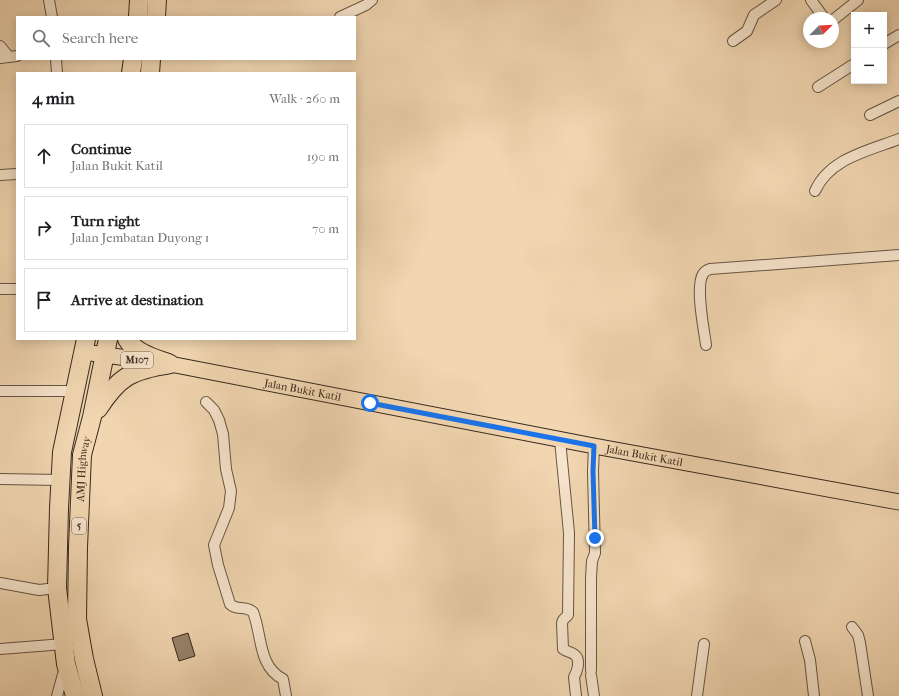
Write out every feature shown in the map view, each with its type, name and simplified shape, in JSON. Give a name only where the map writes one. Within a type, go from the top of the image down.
[{"type":"highway","points":[[138,16],[139,0]]},
{"type":"highway","points":[[156,16],[157,0]]},
{"type":"highway","points":[[131,72],[133,60]]},
{"type":"highway","points":[[150,72],[151,60]]},
{"type":"highway","points":[[128,340],[139,351],[170,364]]},
{"type":"highway","name":"AMJ Highway","points":[[75,696],[66,664],[57,588],[60,480],[62,452],[85,346]]},
{"type":"highway","name":"AMJ Highway","points":[[93,696],[84,659],[77,618],[82,455],[107,348]]},
{"type":"highway","points":[[92,417],[108,392],[125,377],[136,371],[170,364]]},
{"type":"main road","name":"Jalan Bukit Katil","points":[[85,346],[107,348],[170,364],[560,440],[899,502]]},
{"type":"street","points":[[49,0],[52,16]]},
{"type":"street","points":[[342,16],[366,5],[372,0]]},
{"type":"street","points":[[733,41],[747,31],[754,15],[776,0]]},
{"type":"street","points":[[811,0],[820,12]]},
{"type":"street","points":[[839,15],[858,0]]},
{"type":"street","points":[[887,42],[899,35]]},
{"type":"street","points":[[0,46],[9,57]]},
{"type":"street","points":[[56,60],[57,72]]},
{"type":"street","points":[[818,87],[851,66]]},
{"type":"street","points":[[870,115],[899,101]]},
{"type":"street","points":[[815,191],[820,180],[836,165],[846,159],[899,139]]},
{"type":"street","points":[[0,176],[16,174]]},
{"type":"street","points":[[706,345],[699,288],[702,275],[710,269],[899,255]]},
{"type":"street","points":[[0,289],[16,289]]},
{"type":"street","points":[[0,391],[75,391]]},
{"type":"street","points":[[206,402],[214,410],[221,427],[230,491],[229,508],[214,545],[218,565],[230,604],[235,607],[248,608],[253,612],[263,655],[277,676],[283,679],[286,696]]},
{"type":"street","points":[[560,440],[569,533],[568,615],[562,623],[563,649],[575,654],[577,658],[577,673],[574,677],[576,696]]},
{"type":"street","points":[[594,446],[593,471],[595,553],[592,561],[591,578],[591,673],[594,696]]},
{"type":"street","points":[[0,479],[60,480]]},
{"type":"street","points":[[0,583],[39,590],[57,588]]},
{"type":"street","points":[[852,627],[858,635],[860,643],[868,696]]},
{"type":"street","points":[[805,641],[810,660],[814,696]]},
{"type":"street","points":[[0,649],[64,644]]},
{"type":"street","points":[[697,696],[704,644]]},
{"type":"street","points":[[57,696],[66,664]]},
{"type":"building","points":[[188,633],[195,656],[179,661],[172,638]]},
{"type":"route","points":[[370,403],[594,446],[593,471],[595,538]]}]
